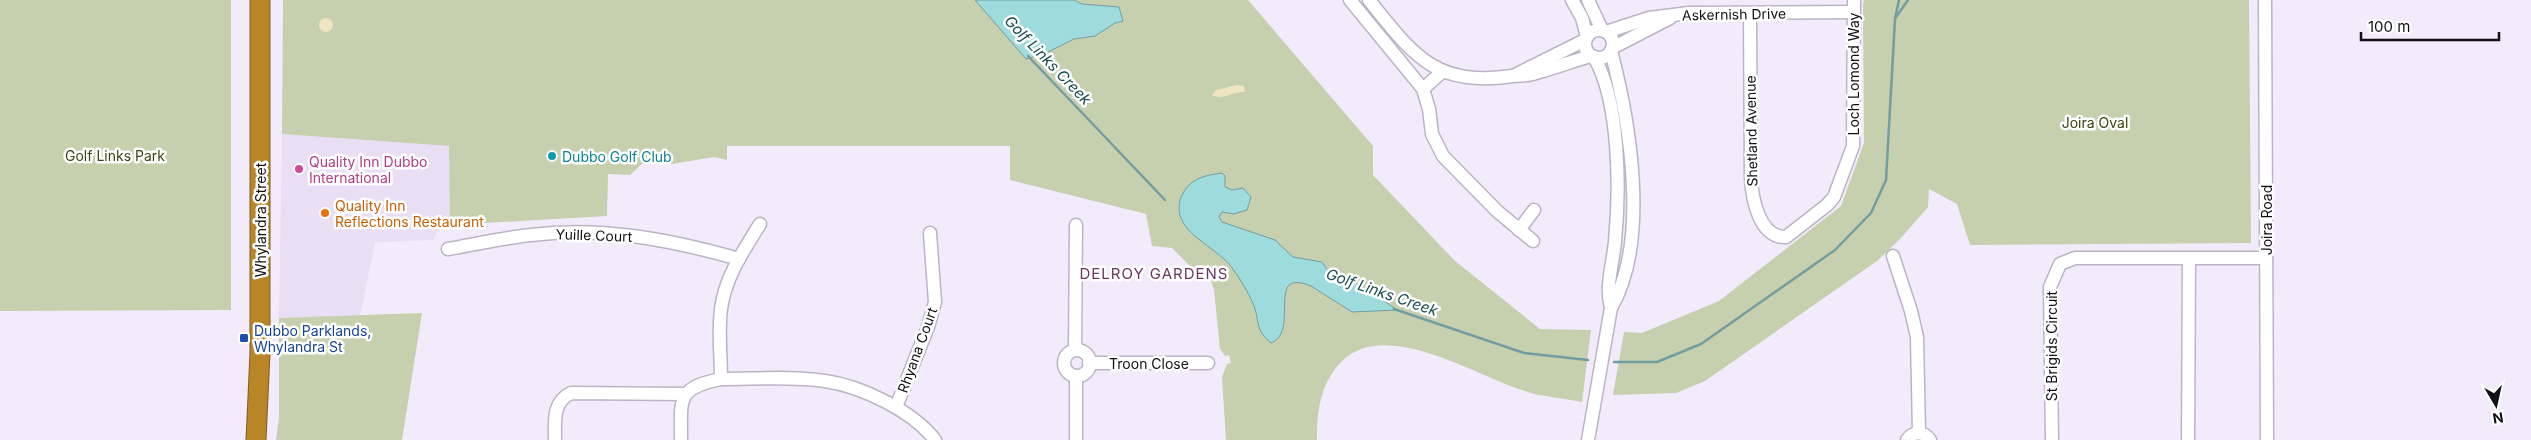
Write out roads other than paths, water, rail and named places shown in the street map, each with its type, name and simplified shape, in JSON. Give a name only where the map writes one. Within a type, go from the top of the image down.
[{"type":"highway","name":"Whylandra Street","points":[[256,440],[260,353],[260,0]]},
{"type":"street","points":[[1350,0],[1423,89],[1428,101],[1432,134],[1443,156],[1497,211],[1533,241]]},
{"type":"street","points":[[1369,0],[1409,48],[1431,65],[1443,71],[1476,79],[1534,74],[1593,56],[1604,57],[1612,50]]},
{"type":"street","points":[[1572,0],[1582,18],[1586,49],[1603,72],[1615,143],[1618,189],[1616,224],[1607,292],[1611,308]]},
{"type":"street","points":[[1588,0],[1604,31],[1612,39],[1612,50],[1629,132],[1633,190],[1630,243],[1619,294],[1611,308],[1588,440]]},
{"type":"street","name":"Joira Road","points":[[2265,0],[2267,440]]},
{"type":"street","name":"Askernish Drive","points":[[1604,31],[1649,18],[1674,15],[1704,6],[1750,13],[1854,6]]},
{"type":"street","name":"Loch Lomond Way","points":[[1781,238],[1793,233],[1827,205],[1838,188],[1850,156],[1853,146],[1854,120],[1854,6]]},
{"type":"street","name":"Shetland Avenue","points":[[1750,13],[1751,178],[1753,201],[1770,231],[1781,238]]},
{"type":"street","name":"Askernish Drive","points":[[1612,50],[1674,15]]},
{"type":"street","points":[[1513,76],[1531,65],[1586,39],[1594,31],[1604,31]]},
{"type":"street","points":[[1423,89],[1443,71]]},
{"type":"street","points":[[1519,230],[1534,210]]},
{"type":"street","points":[[721,379],[721,309],[728,284],[739,259],[760,224]]},
{"type":"street","points":[[1075,350],[1076,225]]},
{"type":"street","name":"Yuille Court","points":[[448,249],[532,234],[588,232],[646,237],[739,259]]},
{"type":"street","name":"Rhyana Court","points":[[896,407],[928,327],[935,302],[930,233]]},
{"type":"street","points":[[1893,256],[1911,311],[1917,337],[1919,433]]},
{"type":"street","name":"St Brigids Circuit","points":[[2052,440],[2050,287],[2060,264],[2075,258],[2266,258]]},
{"type":"street","points":[[2188,440],[2189,259]]},
{"type":"street","points":[[1075,350],[1084,353],[1090,363],[1085,373],[1076,376],[1067,371],[1064,364],[1066,356],[1075,350]]},
{"type":"street","name":"Troon Close","points":[[1090,363],[1208,363]]},
{"type":"street","points":[[1076,376],[1076,440]]},
{"type":"street","points":[[680,440],[681,401],[685,394],[705,382],[721,379],[826,381],[856,389],[896,407],[920,424],[935,440]]},
{"type":"street","points":[[555,440],[555,413],[558,404],[563,397],[571,393],[685,394]]},
{"type":"street","points":[[1907,440],[1912,434],[1919,433],[1926,435],[1930,440]]},
{"type":"waterway","points":[[1614,362],[1657,362],[1701,344],[1835,250],[1871,213],[1886,180],[1895,19],[1899,0]]},
{"type":"waterway","points":[[1896,17],[1908,0]]},
{"type":"waterway","name":"Golf Links Creek","points":[[1028,56],[1165,200]]},
{"type":"waterway","name":"Golf Links Creek","points":[[1394,309],[1524,353],[1588,360]]},
{"type":"place","name":"Dubbo Golf Club","points":[[552,156]]},
{"type":"place","name":"Quality Inn Dubbo International","points":[[299,169]]},
{"type":"place","name":"Quality Inn Reflections Restaurant","points":[[325,213]]},
{"type":"place","name":"Dubbo Parklands, Whylandra St","points":[[244,338]]},
{"type":"district","name":"DELROY GARDENS","points":[[1154,273]]},
{"type":"park label","name":"Joira Oval","points":[[2095,122]]},
{"type":"park label","name":"Golf Links Park","points":[[115,155]]}]
